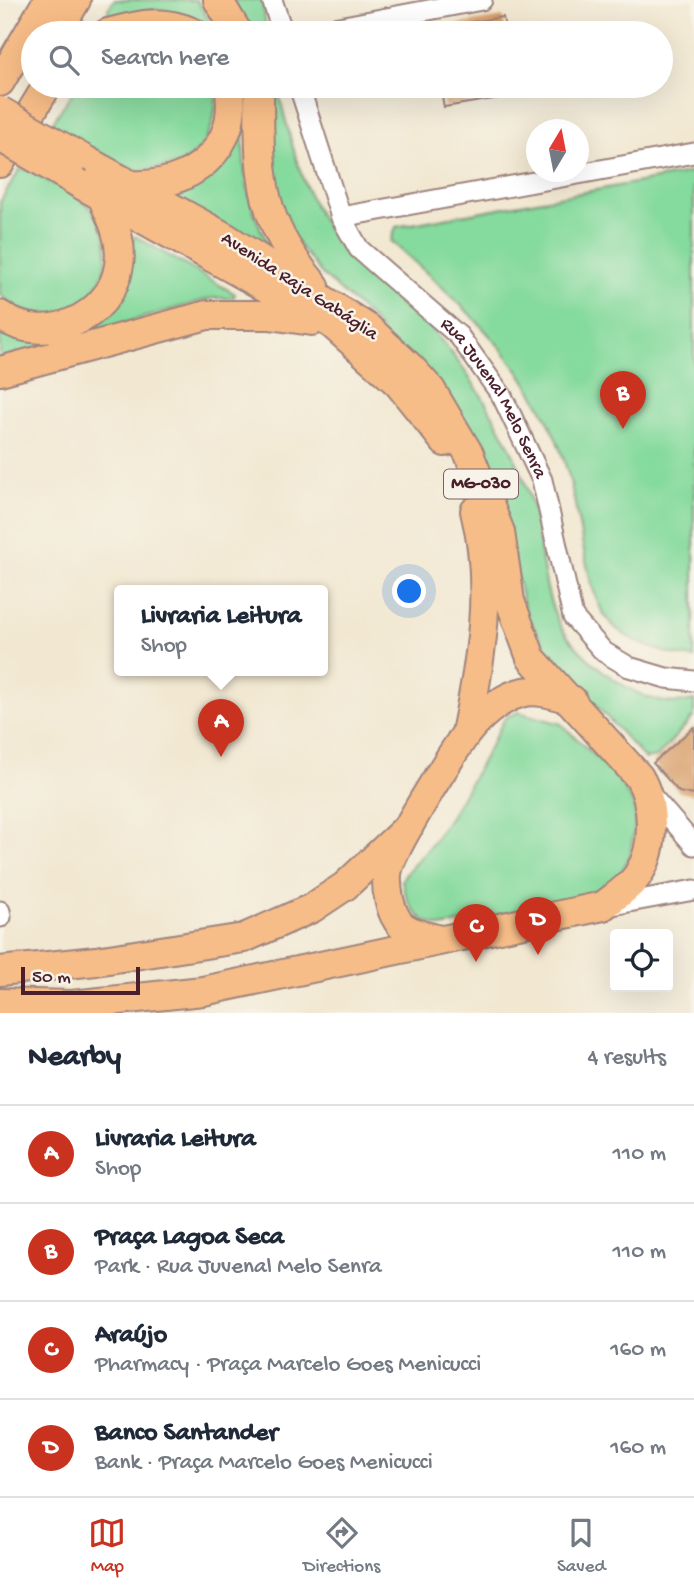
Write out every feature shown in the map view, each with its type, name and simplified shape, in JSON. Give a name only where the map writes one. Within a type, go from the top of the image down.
[{"type":"highway","points":[[16,31],[22,0]]},
{"type":"highway","points":[[22,21],[34,0]]},
{"type":"highway","points":[[36,21],[48,0]]},
{"type":"highway","points":[[64,21],[76,0]]},
{"type":"highway","points":[[85,21],[97,0]]},
{"type":"highway","points":[[218,0],[231,21]]},
{"type":"highway","points":[[0,58],[21,22]]},
{"type":"highway","points":[[0,82],[21,46]]},
{"type":"highway","points":[[0,131],[32,98]]},
{"type":"highway","points":[[0,163],[36,98]]},
{"type":"highway","points":[[128,185],[172,183],[191,174],[220,147],[231,113],[230,98]]},
{"type":"highway","points":[[259,98],[259,163],[267,205],[298,266],[331,314]]},
{"type":"highway","name":"Avenida Raja Gabáglia","points":[[0,111],[87,179],[128,185],[225,237],[331,314],[398,383],[450,449],[470,491],[482,536],[486,609],[467,733]]},
{"type":"highway","name":"Avenida Raja Gabáglia","points":[[0,137],[87,179],[331,314],[369,329],[431,390],[468,454],[500,532],[510,601],[531,657],[572,700]]},
{"type":"highway","points":[[0,315],[19,325],[52,328],[80,321],[104,301],[116,276],[120,250],[117,230],[87,179]]},
{"type":"highway","points":[[0,371],[207,315],[331,314]]},
{"type":"highway","points":[[467,733],[496,705],[521,692],[550,692],[572,700]]},
{"type":"highway","name":"MG-030","points":[[572,700],[639,777],[648,792]]},
{"type":"highway","name":"MG-030","points":[[0,971],[96,961],[244,938],[312,908],[345,886],[410,826],[467,733]]},
{"type":"highway","points":[[0,1003],[38,1009],[70,1009],[203,991],[603,906],[639,874],[648,851],[648,792]]},
{"type":"highway","points":[[410,826],[387,873],[390,904],[401,925],[421,936],[443,941]]},
{"type":"highway","points":[[70,1009],[80,968],[96,961]]},
{"type":"highway","points":[[100,1013],[132,999]]},
{"type":"street","points":[[272,0],[278,21]]},
{"type":"street","points":[[371,21],[482,0]]},
{"type":"street","name":"Rua Juvenal Melo Senra","points":[[303,98],[341,217],[359,248],[459,337],[502,396],[542,480],[573,617],[604,652],[629,667],[666,678],[694,681]]},
{"type":"street","points":[[341,217],[694,153]]},
{"type":"street","points":[[648,792],[694,845]]},
{"type":"street","points":[[603,906],[694,890]]},
{"type":"green space","points":[[114,0],[197,0],[209,21],[190,21],[175,13],[158,10],[108,19],[108,9]]},
{"type":"green space","points":[[233,0],[262,0],[265,21],[243,21]]},
{"type":"green space","points":[[69,98],[216,98],[211,128],[198,151],[174,165],[158,168],[142,170],[121,165],[50,126]]},
{"type":"green space","points":[[268,98],[280,98],[299,168],[315,207],[338,243],[357,264],[432,330],[465,371],[493,415],[529,495],[552,608],[567,636],[591,661],[623,685],[659,700],[677,703],[694,700],[694,716],[657,757],[645,759],[555,660],[526,615],[500,501],[372,319],[322,274],[292,236],[274,196]]},
{"type":"green space","points":[[244,112],[246,181],[255,214],[269,246],[266,249],[169,198]]},
{"type":"green space","points":[[20,169],[27,170],[80,199],[92,210],[104,235],[106,259],[99,281],[86,299],[67,311],[45,315],[22,310],[0,294],[0,202]]},
{"type":"green space","points":[[694,172],[694,658],[643,644],[630,638],[609,621],[602,611],[591,581],[568,473],[555,436],[539,403],[519,372],[473,317],[391,241],[396,227]]},
{"type":"green space","points":[[135,236],[235,294],[233,298],[213,298],[0,358],[0,334],[28,339],[63,334],[110,313],[119,303],[126,287],[129,252]]},
{"type":"green space","points":[[518,712],[561,724],[617,777],[633,804],[636,818],[630,855],[622,871],[610,884],[585,896],[441,927],[432,924],[414,911],[402,880],[453,812],[505,718]]},
{"type":"building","points":[[503,17],[504,21],[477,21]]},
{"type":"building","points":[[442,98],[499,98],[444,107]]},
{"type":"building","points":[[694,727],[694,795],[679,792],[653,763]]},
{"type":"place","name":"Praça Lagoa Seca","points":[[623,429]]},
{"type":"place","name":"Livraria Leitura","points":[[221,757]]},
{"type":"place","name":"Banco Santander","points":[[538,955]]},
{"type":"place","name":"Araújo","points":[[476,962]]}]
